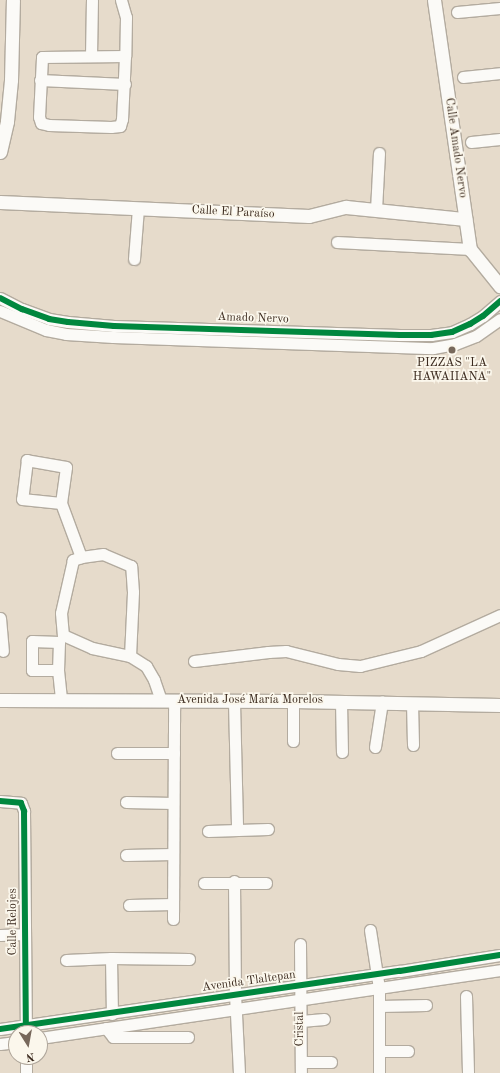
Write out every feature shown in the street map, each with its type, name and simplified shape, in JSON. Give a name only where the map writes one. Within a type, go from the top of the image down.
[{"type":"main road","points":[[0,152],[7,121],[11,80],[13,0]]},
{"type":"main road","name":"Calle Amado Nervo","points":[[434,0],[470,249],[500,286]]},
{"type":"main road","name":"Calle El Paraíso","points":[[0,202],[309,216],[346,207],[465,219]]},
{"type":"main road","name":"Avenida José María Morelos","points":[[0,700],[161,700],[234,702],[341,701],[500,705]]},
{"type":"street","points":[[91,56],[92,0]]},
{"type":"street","points":[[121,0],[126,17],[126,56],[122,119],[120,126],[49,125],[41,123],[39,117],[42,57],[126,56]]},
{"type":"street","points":[[457,12],[500,8]]},
{"type":"street","points":[[463,76],[500,73]]},
{"type":"street","points":[[40,80],[124,84]]},
{"type":"street","points":[[471,142],[500,139]]},
{"type":"street","points":[[376,210],[379,153]]},
{"type":"street","points":[[134,260],[138,208]]},
{"type":"street","points":[[337,242],[470,249]]},
{"type":"street","name":"Amado Nervo","points":[[0,298],[42,316],[68,322],[114,326],[400,335],[431,335],[452,332],[483,316],[500,301]]},
{"type":"street","name":"Amado Nervo","points":[[0,312],[46,330],[74,334],[113,337],[433,348],[455,344],[476,336],[500,319]]},
{"type":"street","points":[[61,503],[22,499],[26,460],[66,467],[61,503],[81,556]]},
{"type":"street","points":[[130,656],[133,592],[131,566],[103,554],[81,556],[73,560],[61,613],[63,635],[92,648],[130,656],[146,666],[154,680],[161,700]]},
{"type":"street","points":[[194,661],[286,651],[338,664],[360,666],[421,651],[500,615]]},
{"type":"street","points":[[0,618],[2,651]]},
{"type":"street","points":[[58,670],[61,700]]},
{"type":"street","points":[[173,919],[174,701]]},
{"type":"street","points":[[293,741],[294,701]]},
{"type":"street","points":[[341,701],[342,752]]},
{"type":"street","points":[[234,702],[237,829]]},
{"type":"street","points":[[375,747],[382,702]]},
{"type":"street","points":[[412,703],[413,745]]},
{"type":"street","points":[[117,753],[174,753]]},
{"type":"street","name":"Calle Relojes","points":[[0,801],[21,803],[24,811],[26,1025]]},
{"type":"street","points":[[126,802],[174,802]]},
{"type":"street","points":[[208,831],[268,829]]},
{"type":"street","points":[[126,855],[173,854]]},
{"type":"street","points":[[234,881],[235,1009],[239,1073]]},
{"type":"street","points":[[204,883],[234,881],[266,883]]},
{"type":"street","points":[[129,905],[173,904]]},
{"type":"street","points":[[370,930],[379,988],[379,1073]]},
{"type":"street","points":[[0,935],[24,934]]},
{"type":"street","name":"Cristal","points":[[300,944],[301,1068]]},
{"type":"street","name":"Avenida Tlaltepan","points":[[48,1025],[235,994],[300,986],[500,954]]},
{"type":"street","points":[[112,958],[112,1014]]},
{"type":"street","points":[[66,960],[112,958],[189,959]]},
{"type":"street","points":[[468,960],[471,974]]},
{"type":"street","name":"Avenida Tlaltepan","points":[[48,1037],[500,970]]},
{"type":"street","points":[[466,996],[468,1073]]},
{"type":"street","points":[[380,1006],[426,1005]]},
{"type":"street","points":[[301,1021],[324,1020]]},
{"type":"street","points":[[106,1028],[113,1037],[188,1037]]},
{"type":"street","points":[[379,1051],[408,1051]]},
{"type":"street","points":[[301,1068],[331,1062]]},
{"type":"cycle path","points":[[0,298],[22,309],[49,319],[68,322],[114,326],[400,335],[431,335],[452,332],[483,316],[500,301]]},
{"type":"cycle path","points":[[0,801],[21,803],[24,811],[26,1025]]},
{"type":"cycle path","points":[[0,1029],[500,955]]},
{"type":"place","name":"PIZZAS \"LA HAWAIIANA\"","points":[[452,350]]}]
